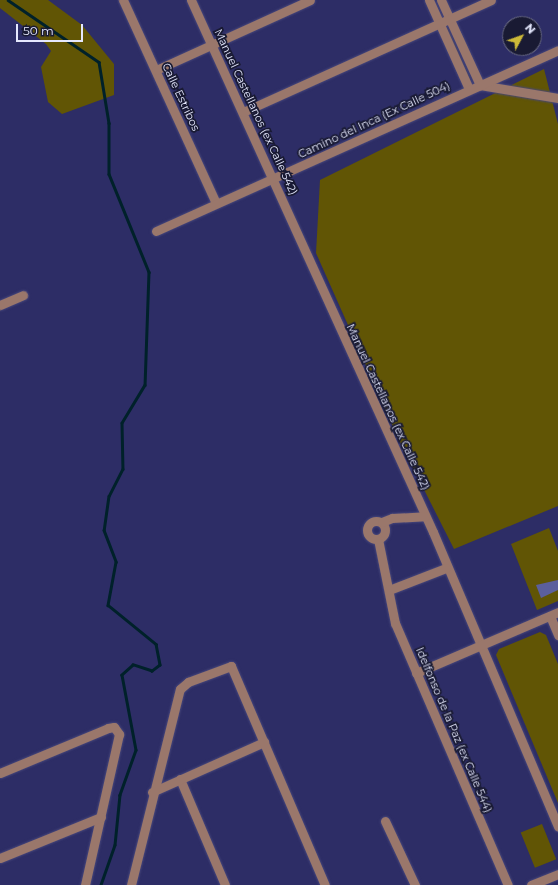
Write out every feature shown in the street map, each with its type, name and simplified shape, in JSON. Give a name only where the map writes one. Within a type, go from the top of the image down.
[{"type":"street","name":"Calle Estribos","points":[[124,0],[216,203]]},
{"type":"street","name":"Manuel Castellanos (ex Calle 542)","points":[[191,0],[274,179],[360,377],[425,516],[558,827]]},
{"type":"street","points":[[156,70],[310,0]]},
{"type":"street","points":[[429,0],[469,89]]},
{"type":"street","points":[[441,0],[480,85],[558,98]]},
{"type":"street","points":[[243,112],[492,0]]},
{"type":"street","name":"Camino del Inca (Ex Calle 504)","points":[[156,231],[558,50]]},
{"type":"street","points":[[0,305],[23,295]]},
{"type":"street","points":[[382,522],[385,534],[378,539],[369,536],[367,527],[373,521],[382,522],[392,518],[425,516]]},
{"type":"street","name":"Idelfonso de la Paz (ex Calle 544)","points":[[378,539],[396,622],[416,673],[508,885]]},
{"type":"street","points":[[389,586],[446,568]]},
{"type":"street","points":[[416,673],[554,614],[558,635]]},
{"type":"street","points":[[131,885],[152,792],[175,701],[188,682],[231,666],[325,885]]},
{"type":"street","points":[[0,773],[114,727],[119,734],[85,885]]},
{"type":"street","points":[[152,792],[264,742]]},
{"type":"street","points":[[180,780],[225,885]]},
{"type":"street","points":[[0,858],[101,817]]},
{"type":"street","points":[[385,821],[415,885]]},
{"type":"street","points":[[531,885],[558,874]]},
{"type":"shaded area","points":[[0,0],[48,0],[82,25],[114,64],[114,95],[62,114],[48,102],[41,67],[51,51],[46,44],[0,8]]},
{"type":"shaded area","points":[[447,28],[448,29],[470,79],[469,79]]},
{"type":"shaded area","points":[[544,69],[558,124],[558,506],[454,549],[400,442],[316,253],[320,180]]},
{"type":"shaded area","points":[[549,528],[558,551],[558,601],[537,610],[511,544]]},
{"type":"shaded area","points":[[540,632],[546,635],[558,664],[558,803],[496,655],[499,649]]},
{"type":"shaded area","points":[[542,824],[556,859],[535,868],[521,833]]},
{"type":"building","points":[[558,580],[558,590],[541,598],[536,585]]},
{"type":"waterway","points":[[8,0],[99,62],[109,123],[109,174],[149,272],[145,385],[122,423],[123,469],[109,496],[104,530],[116,562],[108,605],[156,644],[160,665],[152,671],[133,665],[122,675],[136,750],[120,795],[115,845],[101,885]]}]
